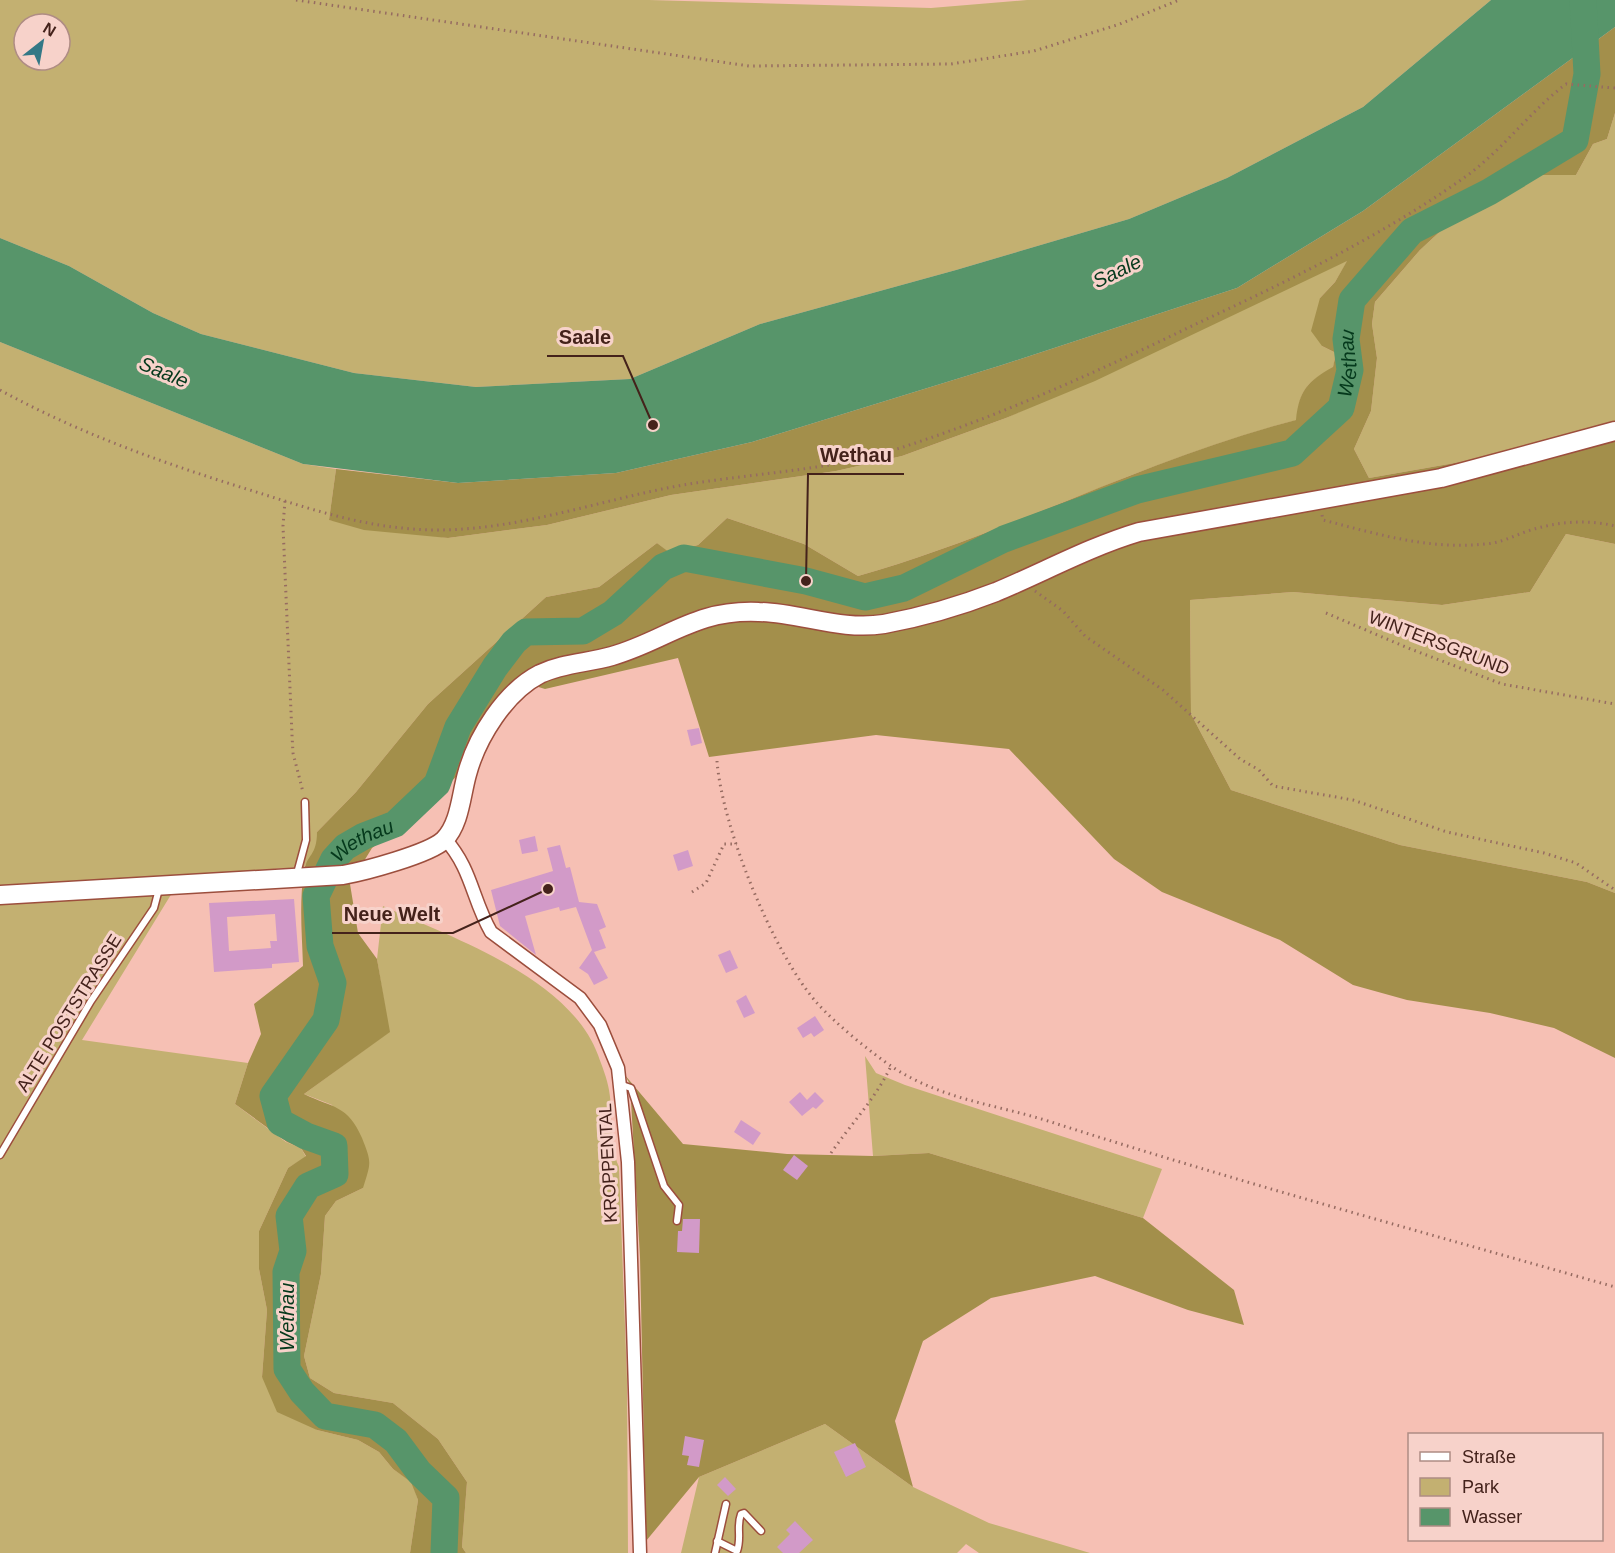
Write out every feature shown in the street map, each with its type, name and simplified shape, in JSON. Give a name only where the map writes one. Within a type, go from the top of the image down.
[{"type":"main road","points":[[0,895],[302,877],[363,871],[427,849],[445,839],[453,827],[469,767],[488,729],[518,689],[549,670],[612,656],[680,626],[718,614],[766,612],[840,625],[867,626],[942,609],[1022,580],[1103,544],[1139,532],[1441,478],[1615,431]]},
{"type":"street","name":"KROPPENTAL","points":[[445,839],[468,870],[484,919],[492,932],[567,986],[591,1012],[610,1044],[621,1086],[631,1245],[640,1553]]},
{"type":"lane","points":[[302,877],[306,840],[305,802]]},
{"type":"lane","name":"ALTE POSTSTRASSE","points":[[0,1155],[98,992],[154,908],[159,896],[158,886]]},
{"type":"lane","points":[[621,1086],[631,1088],[664,1186],[679,1205],[677,1221]]},
{"type":"lane","points":[[715,1553],[726,1504]]},
{"type":"lane","points":[[717,1541],[737,1551],[740,1543],[738,1530],[741,1514],[744,1513],[761,1531]]},
{"type":"path","points":[[296,0],[749,66],[951,64],[1034,51],[1120,24],[1179,0]]},
{"type":"path","points":[[0,390],[87,434],[285,501],[366,523],[443,530],[550,516],[664,488],[833,464],[897,449],[1094,373],[1303,274],[1468,175],[1506,143],[1550,96],[1566,84],[1615,88]]},
{"type":"path","points":[[285,501],[283,526],[293,753],[305,802]]},
{"type":"path","points":[[1323,520],[1368,533],[1446,546],[1488,544],[1538,528],[1566,523],[1597,521],[1615,526]]},
{"type":"path","points":[[1022,580],[1026,586],[1063,610],[1085,636],[1164,690],[1240,759],[1259,771],[1273,786],[1353,800],[1447,832],[1544,853],[1576,863],[1615,890]]},
{"type":"path","name":"WINTERSGRUND","points":[[1326,613],[1502,684],[1615,704]]},
{"type":"path","points":[[717,761],[719,789],[737,844],[772,931],[817,1003],[891,1066],[940,1092],[972,1103],[1044,1120],[1140,1152],[1615,1287]]},
{"type":"path","points":[[692,892],[706,883],[724,844],[737,844]]},
{"type":"path","points":[[831,1153],[856,1116],[881,1087],[891,1066]]},
{"type":"green space","points":[[0,0],[649,0],[931,8],[1027,0],[1491,0],[1363,107],[1227,178],[1129,219],[760,324],[630,379],[476,387],[354,373],[201,334],[153,313],[69,266],[0,238]]},
{"type":"green space","points":[[1615,113],[1615,435],[1369,478],[1354,449],[1371,411],[1377,358],[1372,324],[1375,302],[1420,250],[1447,225],[1485,209],[1537,175],[1576,175],[1593,144],[1607,139]]},
{"type":"green space","points":[[1348,260],[1335,282],[1320,298],[1322,346],[1336,353],[1333,368],[1317,377],[1306,388],[1300,401],[1297,420],[1185,455],[969,539],[858,576],[804,544],[727,518],[698,545],[669,553],[657,543],[599,587],[546,597],[428,704],[356,792],[317,832],[317,848],[304,867],[183,875],[82,1040],[248,1063],[235,1104],[286,1142],[301,1148],[306,1157],[288,1168],[259,1231],[259,1269],[267,1310],[262,1377],[317,1430],[358,1440],[379,1452],[393,1469],[412,1482],[418,1500],[410,1553],[0,1553],[0,342],[303,464],[336,469],[329,520],[448,538],[547,525],[671,495],[836,471],[902,456],[1006,418]]},
{"type":"green space","points":[[1566,534],[1615,544],[1615,893],[1587,882],[1400,845],[1231,790],[1191,714],[1190,600],[1293,592],[1442,605],[1530,592]]},
{"type":"green space","points":[[383,906],[474,947],[535,982],[562,1003],[583,1028],[598,1055],[609,1090],[613,1147],[619,1167],[627,1379],[628,1553],[466,1553],[462,1547],[467,1482],[438,1439],[393,1403],[334,1393],[310,1378],[304,1356],[321,1274],[325,1216],[336,1201],[363,1188],[332,1105],[304,1094],[389,1032],[377,959]]},
{"type":"green space","points":[[865,1056],[876,1073],[905,1085],[1162,1169],[1143,1218],[929,1153],[873,1156]]},
{"type":"green space","points":[[825,1424],[913,1487],[989,1523],[1090,1553],[979,1553],[966,1544],[957,1553],[681,1553],[699,1477]]},
{"type":"shaded area","points":[[1615,27],[1615,113],[1607,139],[1593,144],[1576,175],[1537,175],[1485,209],[1447,225],[1420,250],[1375,302],[1372,324],[1377,358],[1371,411],[1354,449],[1369,478],[1615,435],[1615,544],[1566,534],[1530,592],[1442,605],[1293,592],[1190,600],[1191,714],[1231,790],[1400,845],[1587,882],[1615,893],[1615,1058],[1554,1028],[1490,1013],[1407,1000],[1353,985],[1280,940],[1162,892],[1114,859],[1009,749],[876,735],[709,757],[678,658],[545,689],[519,681],[465,755],[456,777],[409,820],[372,848],[350,884],[358,933],[377,959],[390,1032],[304,1094],[339,1109],[351,1119],[362,1138],[369,1163],[363,1188],[336,1201],[325,1216],[321,1274],[304,1356],[310,1378],[334,1393],[393,1403],[438,1439],[467,1482],[462,1547],[466,1553],[410,1553],[418,1500],[411,1482],[393,1469],[379,1452],[358,1440],[317,1430],[277,1412],[262,1377],[267,1310],[259,1269],[259,1231],[288,1168],[306,1156],[301,1148],[287,1142],[235,1104],[248,1063],[261,1034],[254,1004],[303,966],[302,883],[305,865],[317,840],[317,832],[356,792],[428,704],[546,597],[599,587],[657,543],[670,553],[698,545],[727,518],[804,544],[858,576],[914,559],[1185,455],[1296,420],[1302,394],[1306,388],[1317,377],[1333,367],[1336,353],[1322,346],[1311,331],[1320,298],[1335,282],[1347,261],[1095,381],[1006,418],[902,456],[836,471],[671,495],[547,525],[448,538],[364,530],[329,520],[336,469],[458,483],[616,473],[752,442],[1002,365],[1237,288],[1363,211]]},
{"type":"shaded area","points":[[624,1074],[683,1144],[787,1154],[873,1156],[929,1153],[1143,1218],[1234,1290],[1244,1325],[1188,1310],[1095,1276],[991,1298],[923,1341],[895,1421],[913,1487],[825,1424],[699,1477],[646,1541],[640,1257],[630,1084]]},
{"type":"water","points":[[1491,0],[1615,0],[1615,27],[1363,211],[1237,288],[1002,365],[752,442],[616,473],[458,483],[303,464],[0,342],[0,238],[69,266],[153,313],[201,334],[354,373],[476,387],[630,379],[760,324],[1129,219],[1227,178],[1363,107]]},
{"type":"building","points":[[699,728],[702,743],[691,746],[687,730]]},
{"type":"building","points":[[535,836],[538,851],[522,854],[519,840]]},
{"type":"building","points":[[560,845],[566,868],[570,867],[579,902],[597,904],[606,927],[599,930],[606,948],[594,952],[608,978],[594,985],[588,974],[579,968],[592,950],[576,907],[560,911],[559,907],[525,916],[536,955],[500,926],[491,890],[553,871],[547,848]]},
{"type":"building","points":[[688,850],[693,866],[678,871],[673,855]]},
{"type":"building","points":[[294,899],[299,962],[272,964],[272,968],[214,972],[209,903]],"holes":[[[275,914],[277,941],[270,941],[271,948],[229,951],[227,917]]]},
{"type":"building","points":[[730,950],[738,968],[726,973],[718,955]]},
{"type":"building","points":[[746,995],[755,1013],[744,1018],[736,1001]]},
{"type":"building","points":[[815,1016],[824,1030],[814,1037],[811,1033],[803,1038],[797,1028]]},
{"type":"building","points":[[800,1092],[807,1100],[815,1092],[824,1101],[816,1109],[813,1107],[802,1116],[789,1102]]},
{"type":"building","points":[[741,1120],[761,1133],[753,1145],[734,1132]]},
{"type":"building","points":[[794,1155],[808,1166],[797,1180],[783,1170]]},
{"type":"building","points":[[683,1219],[700,1219],[699,1253],[677,1252],[678,1231],[682,1231]]},
{"type":"building","points":[[685,1436],[704,1440],[699,1467],[687,1465],[689,1456],[682,1455]]},
{"type":"building","points":[[855,1443],[866,1467],[846,1477],[834,1452]]},
{"type":"building","points":[[725,1477],[736,1489],[728,1496],[717,1485]]},
{"type":"building","points":[[795,1521],[813,1540],[799,1553],[783,1553],[777,1547],[790,1534],[786,1530]]},
{"type":"waterway","name":"Wethau","points":[[444,1553],[446,1498],[419,1472],[396,1441],[375,1425],[325,1416],[302,1392],[287,1369],[286,1272],[293,1251],[289,1216],[308,1186],[335,1174],[334,1146],[306,1136],[280,1122],[273,1096],[326,1020],[333,983],[320,946],[316,896],[334,859],[345,847],[364,836],[395,824],[437,784],[458,727],[495,667],[514,642],[526,632],[583,631],[613,613],[663,567],[684,558],[806,581],[865,597],[904,588],[1004,539],[1137,490],[1292,453],[1341,408],[1350,370],[1346,339],[1352,300],[1412,231],[1489,192],[1575,140],[1587,74],[1583,0]]},
{"type":"place","name":"Saale","points":[[653,425]]},
{"type":"place","name":"Wethau","points":[[806,581]]},
{"type":"place","name":"Neue Welt","points":[[548,889]]}]
